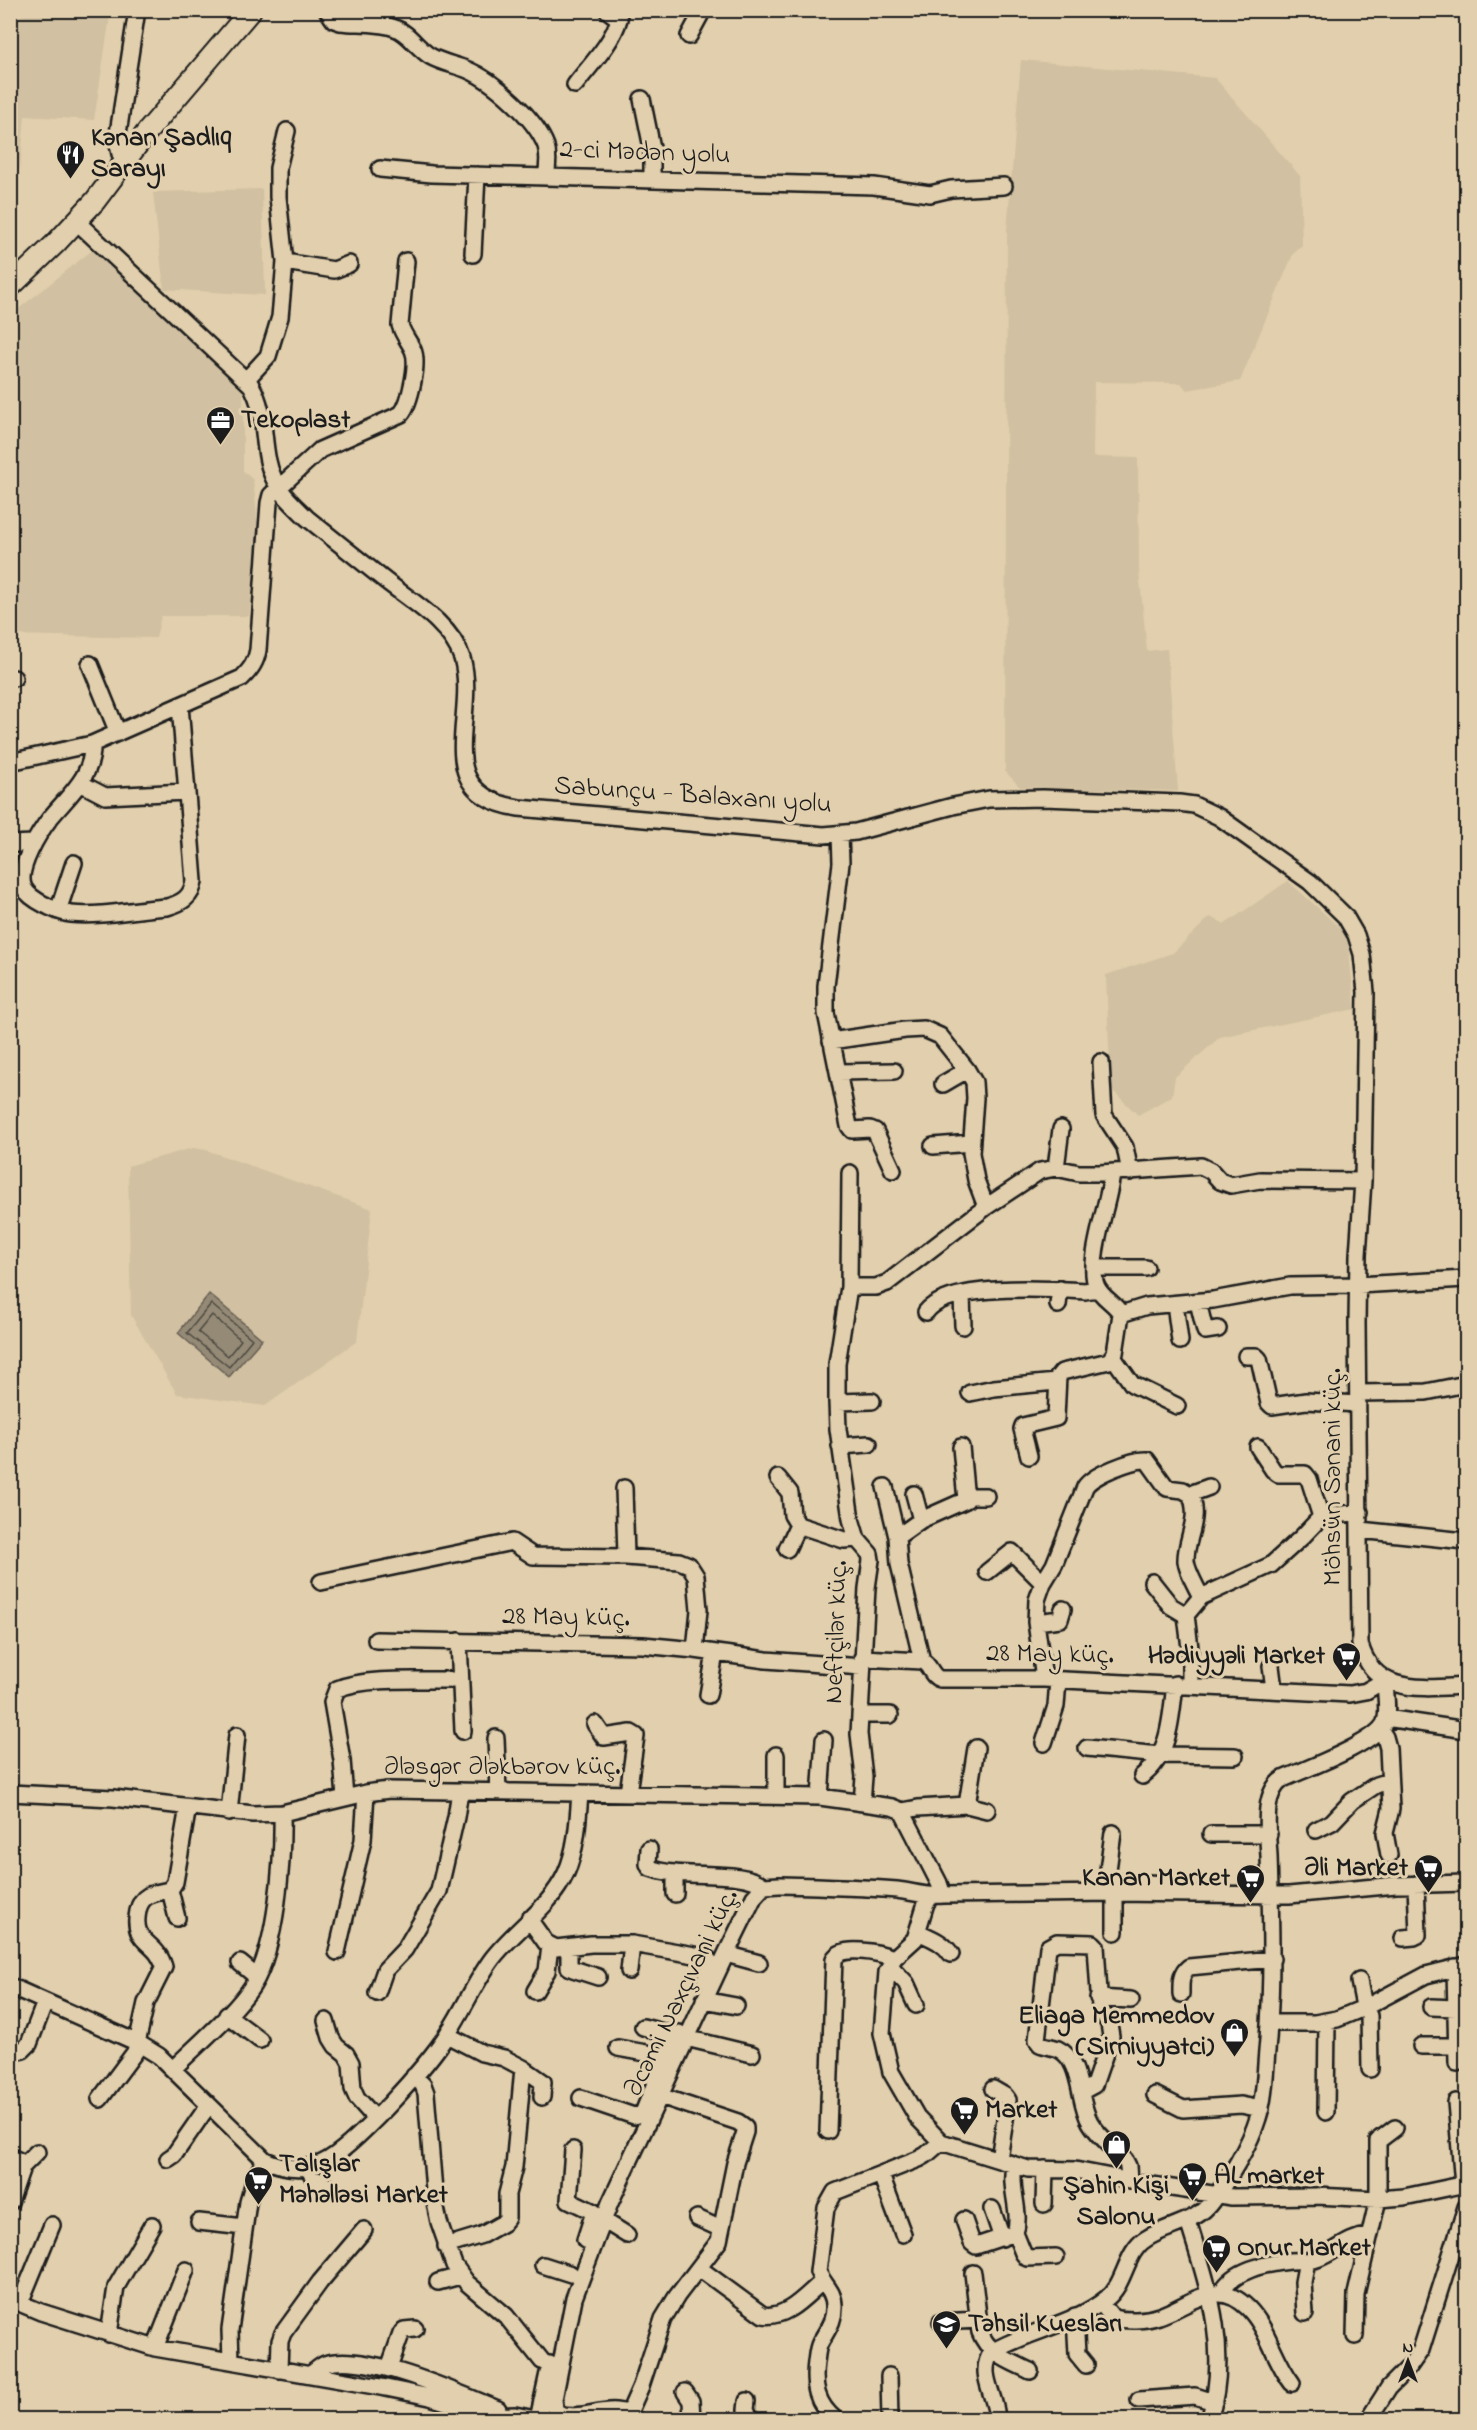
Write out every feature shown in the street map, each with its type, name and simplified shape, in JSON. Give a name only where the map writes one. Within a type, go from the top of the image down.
[{"type":"main road","points":[[15,276],[77,222],[125,160],[251,10]]},
{"type":"street","points":[[125,160],[120,154],[117,140],[137,10]]},
{"type":"street","name":"2-ci Mədən yolu","points":[[327,10],[334,20],[340,22],[386,25],[403,31],[432,57],[468,70],[494,86],[537,130],[546,146],[549,161],[546,177],[874,186],[930,194],[951,189],[1004,186]]},
{"type":"street","points":[[689,36],[703,10]]},
{"type":"street","points":[[575,86],[611,38],[617,13]]},
{"type":"street","points":[[642,99],[652,148],[652,179]]},
{"type":"street","points":[[246,380],[268,356],[274,345],[280,317],[285,262],[278,168],[286,131]]},
{"type":"street","points":[[380,169],[416,173],[546,177]]},
{"type":"street","points":[[473,255],[477,175]]},
{"type":"street","points":[[77,222],[246,380],[255,392],[261,410],[269,464],[279,488]]},
{"type":"street","points":[[10,762],[92,744],[242,678],[256,660],[271,495],[320,450],[401,414],[407,408],[416,357],[400,325],[406,261]]},
{"type":"street","points":[[285,262],[334,270],[349,264]]},
{"type":"street","name":"Sabunçu - Balaxanı yolu","points":[[279,488],[307,518],[435,621],[456,646],[465,680],[463,765],[470,782],[485,797],[506,806],[808,835],[840,834],[973,801],[1009,798],[1179,803],[1207,810],[1233,826],[1329,898],[1345,916],[1356,935],[1366,982],[1363,1181]]},
{"type":"street","points":[[90,664],[118,733]]},
{"type":"street","points":[[92,744],[93,756],[80,783],[50,818],[34,843],[22,875],[24,888],[31,896],[58,911],[86,914],[180,903],[189,896],[194,880],[180,705]]},
{"type":"street","points":[[80,783],[105,796],[186,792]]},
{"type":"street","points":[[840,834],[841,863],[825,1000],[831,1041],[849,1126],[852,1130],[875,1131],[893,1170]]},
{"type":"street","points":[[10,843],[34,843]]},
{"type":"street","points":[[58,911],[74,863]]},
{"type":"street","points":[[831,1041],[924,1029],[940,1036],[974,1082],[971,1143],[976,1180],[986,1207]]},
{"type":"street","points":[[1101,1062],[1104,1115],[1125,1147],[1130,1172]]},
{"type":"street","points":[[943,1084],[967,1070]]},
{"type":"street","points":[[838,1072],[894,1071]]},
{"type":"street","points":[[1056,1168],[1061,1129]]},
{"type":"street","points":[[933,1146],[971,1143]]},
{"type":"street","points":[[849,1287],[876,1287],[887,1283],[986,1207],[1040,1171],[1056,1168],[1079,1173],[1112,1173],[1202,1166],[1211,1171],[1220,1181],[1231,1185],[1260,1180],[1363,1181]]},
{"type":"street","name":"Neftçilər küç.","points":[[850,1173],[849,1287],[837,1364],[837,1402],[840,1446],[851,1519],[857,1539],[870,1554],[871,1560],[860,1715],[860,1747],[864,1777],[862,1803]]},
{"type":"street","points":[[1112,1173],[1094,1268],[1097,1288],[1114,1304],[1120,1314],[1113,1358],[1132,1384],[1177,1406]]},
{"type":"street","name":"Möhsün Sənani küç.","points":[[1363,1181],[1357,1285],[1360,1644],[1368,1664],[1385,1680]]},
{"type":"street","points":[[1094,1268],[1146,1268]]},
{"type":"street","points":[[1120,1314],[1147,1306],[1198,1302],[1290,1286],[1467,1279]]},
{"type":"street","points":[[926,1312],[934,1304],[962,1295],[1000,1288],[1085,1291],[1097,1288]]},
{"type":"street","points":[[1058,1305],[1060,1289]]},
{"type":"street","points":[[962,1295],[963,1326]]},
{"type":"street","points":[[1198,1302],[1205,1331],[1218,1329]]},
{"type":"street","points":[[1175,1304],[1180,1341]]},
{"type":"street","points":[[1246,1356],[1256,1356],[1259,1359],[1269,1403],[1272,1406],[1306,1401],[1426,1392],[1467,1384]]},
{"type":"street","points":[[1029,1456],[1023,1426],[1056,1418],[1056,1382],[1062,1372],[1101,1364],[1113,1358]]},
{"type":"street","points":[[970,1393],[994,1388],[1056,1382]]},
{"type":"street","points":[[837,1402],[872,1401]]},
{"type":"street","points":[[840,1446],[869,1444]]},
{"type":"street","points":[[897,1537],[921,1520],[966,1500],[961,1446]]},
{"type":"street","points":[[1258,1446],[1278,1474],[1305,1474],[1321,1516]]},
{"type":"street","points":[[1044,1743],[1056,1706],[1036,1623],[1037,1600],[1043,1583],[1054,1566],[1085,1488],[1093,1478],[1137,1460],[1147,1460],[1167,1488],[1183,1490],[1190,1494],[1194,1505],[1187,1564],[1201,1597]]},
{"type":"street","points":[[778,1478],[790,1493],[792,1515],[798,1525],[844,1540],[857,1539]]},
{"type":"street","points":[[1190,1494],[1209,1487]]},
{"type":"street","points":[[624,1488],[626,1557]]},
{"type":"street","points":[[885,1488],[897,1537],[899,1564],[922,1661]]},
{"type":"street","points":[[914,1494],[921,1520]]},
{"type":"street","points":[[967,1496],[986,1496]]},
{"type":"street","points":[[1142,1776],[1150,1771],[1160,1755],[1183,1684],[1190,1648],[1186,1615],[1201,1597],[1270,1565],[1302,1537],[1321,1516],[1360,1512]]},
{"type":"street","points":[[787,1549],[798,1525]]},
{"type":"street","points":[[1360,1530],[1466,1544],[1467,1525]]},
{"type":"street","points":[[321,1582],[512,1542],[533,1556],[626,1557],[679,1561],[689,1565],[696,1576],[699,1618],[695,1650]]},
{"type":"street","points":[[987,1572],[1012,1552],[1043,1583]]},
{"type":"street","points":[[1152,1582],[1171,1606],[1186,1615]]},
{"type":"street","points":[[1036,1623],[1060,1619],[1063,1609]]},
{"type":"street","name":"28 May küç.","points":[[376,1640],[643,1645],[766,1660],[922,1661],[928,1665],[934,1676],[940,1679],[1051,1679],[1350,1694],[1366,1691],[1385,1680]]},
{"type":"street","points":[[459,1641],[463,1731]]},
{"type":"street","points":[[708,1695],[715,1653]]},
{"type":"street","points":[[1270,1666],[1274,1689]]},
{"type":"street","points":[[345,1798],[342,1760],[332,1702],[337,1689],[344,1685],[390,1681],[460,1680]]},
{"type":"street","points":[[1389,1855],[1385,1833],[1391,1809],[1387,1741],[1383,1725],[1385,1680],[1412,1686],[1467,1686]]},
{"type":"street","points":[[860,1715],[890,1715]]},
{"type":"street","points":[[595,1724],[604,1737],[631,1732],[636,1736],[628,1793]]},
{"type":"street","points":[[997,2420],[996,2404],[985,2373],[986,2362],[992,2352],[1075,2316],[1101,2303],[1112,2294],[1132,2254],[1142,2242],[1203,2212],[1217,2195],[1252,2134],[1261,2109],[1269,2023],[1272,1959],[1269,1802],[1277,1783],[1359,1745],[1383,1725],[1467,1730]]},
{"type":"street","points":[[230,1813],[237,1735]]},
{"type":"street","points":[[496,1738],[498,1792]]},
{"type":"street","points":[[820,1797],[824,1740]]},
{"type":"street","points":[[967,1805],[975,1748]]},
{"type":"street","points":[[1087,1748],[1160,1755],[1235,1756]]},
{"type":"street","points":[[776,1755],[776,1796]]},
{"type":"street","points":[[1316,1830],[1332,1822],[1364,1793],[1376,1785],[1389,1781]]},
{"type":"street","name":"Ələsgər Ələkbərov küç.","points":[[10,1792],[113,1798],[230,1813],[282,1813],[366,1793],[389,1790],[820,1797],[892,1807],[902,1811]]},
{"type":"street","points":[[376,1993],[384,1970],[405,1949],[439,1891],[460,1791]]},
{"type":"street","points":[[337,1952],[363,1840],[366,1793]]},
{"type":"street","points":[[10,1986],[138,2043],[159,2056],[265,2160],[280,2166],[307,2167],[321,2164],[351,2144],[414,2076],[447,2035],[481,1973],[494,1955],[554,1894],[566,1874],[573,1855],[580,1793]]},
{"type":"street","points":[[987,1810],[967,1805],[902,1811],[912,1827],[937,1897],[924,1909],[915,1939],[892,1962],[886,1977],[883,2017],[884,2046],[888,2064],[911,2109],[940,2142],[999,2159],[1014,2166],[1075,2170],[1217,2195],[1243,2198],[1316,2196],[1378,2199],[1404,2197],[1465,2184],[1456,2102]]},
{"type":"street","points":[[177,1918],[170,1890],[175,1882],[178,1869],[188,1807]]},
{"type":"street","points":[[173,2069],[227,2015],[252,1986],[263,1966],[282,1869],[282,1813]]},
{"type":"street","points":[[1113,1833],[1108,1870],[1110,1880],[1270,1891]]},
{"type":"street","points":[[1211,1834],[1269,1833]]},
{"type":"street","points":[[649,1849],[650,1868],[675,1874],[751,1880],[764,1886]]},
{"type":"street","points":[[675,1874],[675,1894]]},
{"type":"street","name":"Əcəmi Naxçıvani küç.","points":[[682,2037],[704,2000],[754,1897],[764,1886],[897,1890],[937,1897],[1270,1891],[1467,1883]]},
{"type":"street","points":[[1403,1938],[1418,1935],[1416,1884]]},
{"type":"street","points":[[100,2099],[127,2064],[138,2043],[146,2003],[165,1966],[163,1960],[139,1935],[136,1928],[139,1904],[146,1895],[170,1890]]},
{"type":"street","points":[[1115,1893],[1115,1932]]},
{"type":"street","points":[[529,1919],[550,1946],[547,1971],[535,1991]]},
{"type":"street","points":[[918,1932],[946,1946],[951,1954]]},
{"type":"street","points":[[1081,2092],[1092,2088],[1097,2080],[1111,2036],[1109,2024],[1102,2015],[1098,1998],[1096,1946],[1093,1943],[1051,1944],[1048,1947],[1037,2040],[1040,2044],[1058,2049],[1066,2055],[1077,2076],[1081,2092],[1089,2122],[1125,2160],[1128,2166],[1129,2181]]},
{"type":"street","points":[[550,1946],[632,1944],[667,1948],[709,1959],[710,1968],[682,2037],[646,2106],[638,2115],[581,2098]]},
{"type":"street","points":[[629,1971],[632,1944]]},
{"type":"street","points":[[568,1947],[569,1966],[573,1970],[598,1977]]},
{"type":"street","points":[[828,2132],[834,1959],[837,1954],[869,1952],[892,1962],[916,2004]]},
{"type":"street","points":[[726,1954],[759,1963]]},
{"type":"street","points":[[1181,1994],[1181,1978],[1184,1971],[1190,1967],[1272,1959]]},
{"type":"street","points":[[240,1963],[257,1977]]},
{"type":"street","points":[[1269,2023],[1327,2021],[1346,2016],[1426,1975],[1461,1966],[1456,2008],[1457,2063]]},
{"type":"street","points":[[1359,1981],[1370,2023],[1370,2069]]},
{"type":"street","points":[[1098,1998],[1131,2000]]},
{"type":"street","points":[[704,2000],[736,2006]]},
{"type":"street","points":[[10,2053],[23,2050],[29,2043],[45,2002]]},
{"type":"street","points":[[1431,2007],[1456,2008]]},
{"type":"street","points":[[227,2015],[260,2040]]},
{"type":"street","points":[[326,2021],[331,2038],[351,2063],[353,2089],[357,2098],[375,2118]]},
{"type":"street","points":[[1326,2112],[1327,2021]]},
{"type":"street","points":[[643,2028],[752,2054]]},
{"type":"street","points":[[447,2035],[482,2053],[504,2058],[523,2068],[543,2082],[542,2097]]},
{"type":"street","points":[[1421,2046],[1457,2046]]},
{"type":"street","points":[[618,2048],[672,2057]]},
{"type":"street","name":"Əcəmi Naxçıvani küç.","points":[[555,2416],[554,2399],[569,2320],[582,2273],[603,2220],[660,2096],[672,2057]]},
{"type":"street","points":[[447,2246],[482,2235],[503,2223],[507,2218],[507,2194],[514,2167],[523,2068]]},
{"type":"street","points":[[414,2076],[423,2085],[426,2093],[435,2203],[447,2246],[460,2276],[506,2316],[542,2361],[550,2366]]},
{"type":"street","points":[[993,2089],[1008,2100],[999,2159]]},
{"type":"street","points":[[1155,2095],[1183,2109],[1241,2106],[1261,2109]]},
{"type":"street","points":[[555,2416],[607,2411],[632,2416],[663,2319],[716,2248],[745,2127],[738,2122],[660,2096]]},
{"type":"street","points":[[168,2159],[208,2106]]},
{"type":"street","points":[[1355,2336],[1356,2294],[1378,2199],[1378,2141],[1395,2128]]},
{"type":"street","points":[[836,2420],[822,2405],[814,2385],[818,2349],[829,2330],[834,2312],[833,2295],[823,2281],[818,2267],[826,2208],[831,2198],[840,2189],[881,2175],[926,2155],[940,2142]]},
{"type":"street","points":[[311,2374],[323,2364],[334,2362],[389,2368],[515,2415],[539,2419],[571,2274],[594,2212],[569,2200],[573,2150]]},
{"type":"street","points":[[10,2202],[16,2162],[37,2152]]},
{"type":"street","points":[[231,2361],[230,2330],[250,2188],[265,2160]]},
{"type":"street","points":[[964,2220],[972,2243],[976,2246],[1008,2236],[1018,2220],[1012,2190],[1014,2166]]},
{"type":"street","points":[[307,2167],[310,2174],[324,2184]]},
{"type":"street","points":[[1044,2204],[1045,2169]]},
{"type":"street","points":[[881,2175],[903,2234]]},
{"type":"street","points":[[1368,2420],[1389,2387],[1422,2350],[1467,2207]]},
{"type":"street","points":[[992,2209],[1008,2236],[1027,2259],[1056,2257]]},
{"type":"street","points":[[697,2218],[721,2229]]},
{"type":"street","points":[[603,2220],[627,2235]]},
{"type":"street","points":[[1188,2221],[1215,2294],[1219,2356],[1214,2402],[1209,2420]]},
{"type":"street","points":[[199,2222],[244,2227]]},
{"type":"street","points":[[52,2225],[15,2301],[154,2348],[311,2374],[430,2397],[492,2416],[515,2415]]},
{"type":"street","points":[[109,2334],[116,2287],[152,2225]]},
{"type":"street","points":[[279,2370],[280,2342],[283,2333],[320,2282],[364,2230]]},
{"type":"street","points":[[1215,2294],[1233,2278],[1248,2270],[1291,2260],[1307,2261],[1321,2257],[1348,2240],[1368,2236]]},
{"type":"street","points":[[1305,2313],[1304,2282],[1307,2261]]},
{"type":"street","points":[[543,2265],[571,2274]]},
{"type":"street","points":[[699,2268],[729,2292],[763,2315],[769,2316],[787,2311],[823,2281]]},
{"type":"street","points":[[154,2348],[186,2270]]},
{"type":"street","points":[[973,2273],[978,2320],[983,2341],[992,2352],[1030,2371]]},
{"type":"street","points":[[438,2282],[460,2276]]},
{"type":"street","points":[[1101,2303],[1113,2318],[1143,2319],[1156,2317],[1194,2298],[1215,2294],[1241,2302],[1250,2311],[1292,2383]]},
{"type":"street","points":[[1075,2316],[1075,2348],[1086,2365]]},
{"type":"street","points":[[941,2322],[978,2320]]},
{"type":"street","points":[[389,2368],[401,2334],[404,2330],[415,2329]]},
{"type":"street","points":[[889,2376],[890,2420]]},
{"type":"street","points":[[685,2392],[691,2401],[692,2420]]},
{"type":"street","points":[[1140,2400],[1195,2396],[1214,2402]]},
{"type":"street","points":[[747,2401],[746,2410],[751,2420]]},
{"type":"shaded area","points":[[41,11],[110,16],[94,120],[25,116],[20,168],[11,177],[11,18]]},
{"type":"shaded area","points":[[1021,60],[1215,78],[1300,176],[1302,246],[1293,254],[1240,381],[1187,390],[1181,383],[1094,382],[1093,457],[1138,458],[1139,571],[1147,651],[1167,649],[1178,791],[1020,787],[1005,771],[1007,231]]},
{"type":"shaded area","points":[[262,189],[265,295],[164,289],[153,192]]},
{"type":"shaded area","points":[[95,248],[243,392],[243,471],[253,480],[259,533],[249,616],[161,616],[156,638],[11,635],[11,315]]},
{"type":"shaded area","points":[[1288,881],[1347,934],[1355,1009],[1220,1037],[1175,1077],[1172,1096],[1138,1115],[1111,1089],[1106,975],[1173,953],[1210,917],[1225,924]]},
{"type":"shaded area","points":[[193,1148],[206,1150],[372,1209],[357,1341],[265,1406],[177,1394],[131,1315],[128,1166]]},
{"type":"water","points":[[209,1294],[262,1339],[229,1377],[178,1333]]},
{"type":"place","name":"Kənan Şadlıq Sarayı","points":[[70,180]]},
{"type":"place","name":"Tekoplast","points":[[220,446]]},
{"type":"place","name":"Hədiyyəli Market","points":[[1346,1682]]},
{"type":"place","name":"Əli Market","points":[[1429,1894]]},
{"type":"place","name":"Kanan Market","points":[[1251,1904]]},
{"type":"place","name":"Eliaga Memmedov (Sirniyyatci)","points":[[1235,2058]]},
{"type":"place","name":"Market","points":[[964,2136]]},
{"type":"place","name":"Şahin Kişi Salonu","points":[[1116,2170]]},
{"type":"place","name":"AL market","points":[[1193,2202]]},
{"type":"place","name":"Talışlar Məhəlləsi Market","points":[[258,2206]]},
{"type":"place","name":"Onur Market","points":[[1216,2274]]},
{"type":"place","name":"Təhsil Kuesları","points":[[947,2350]]}]
